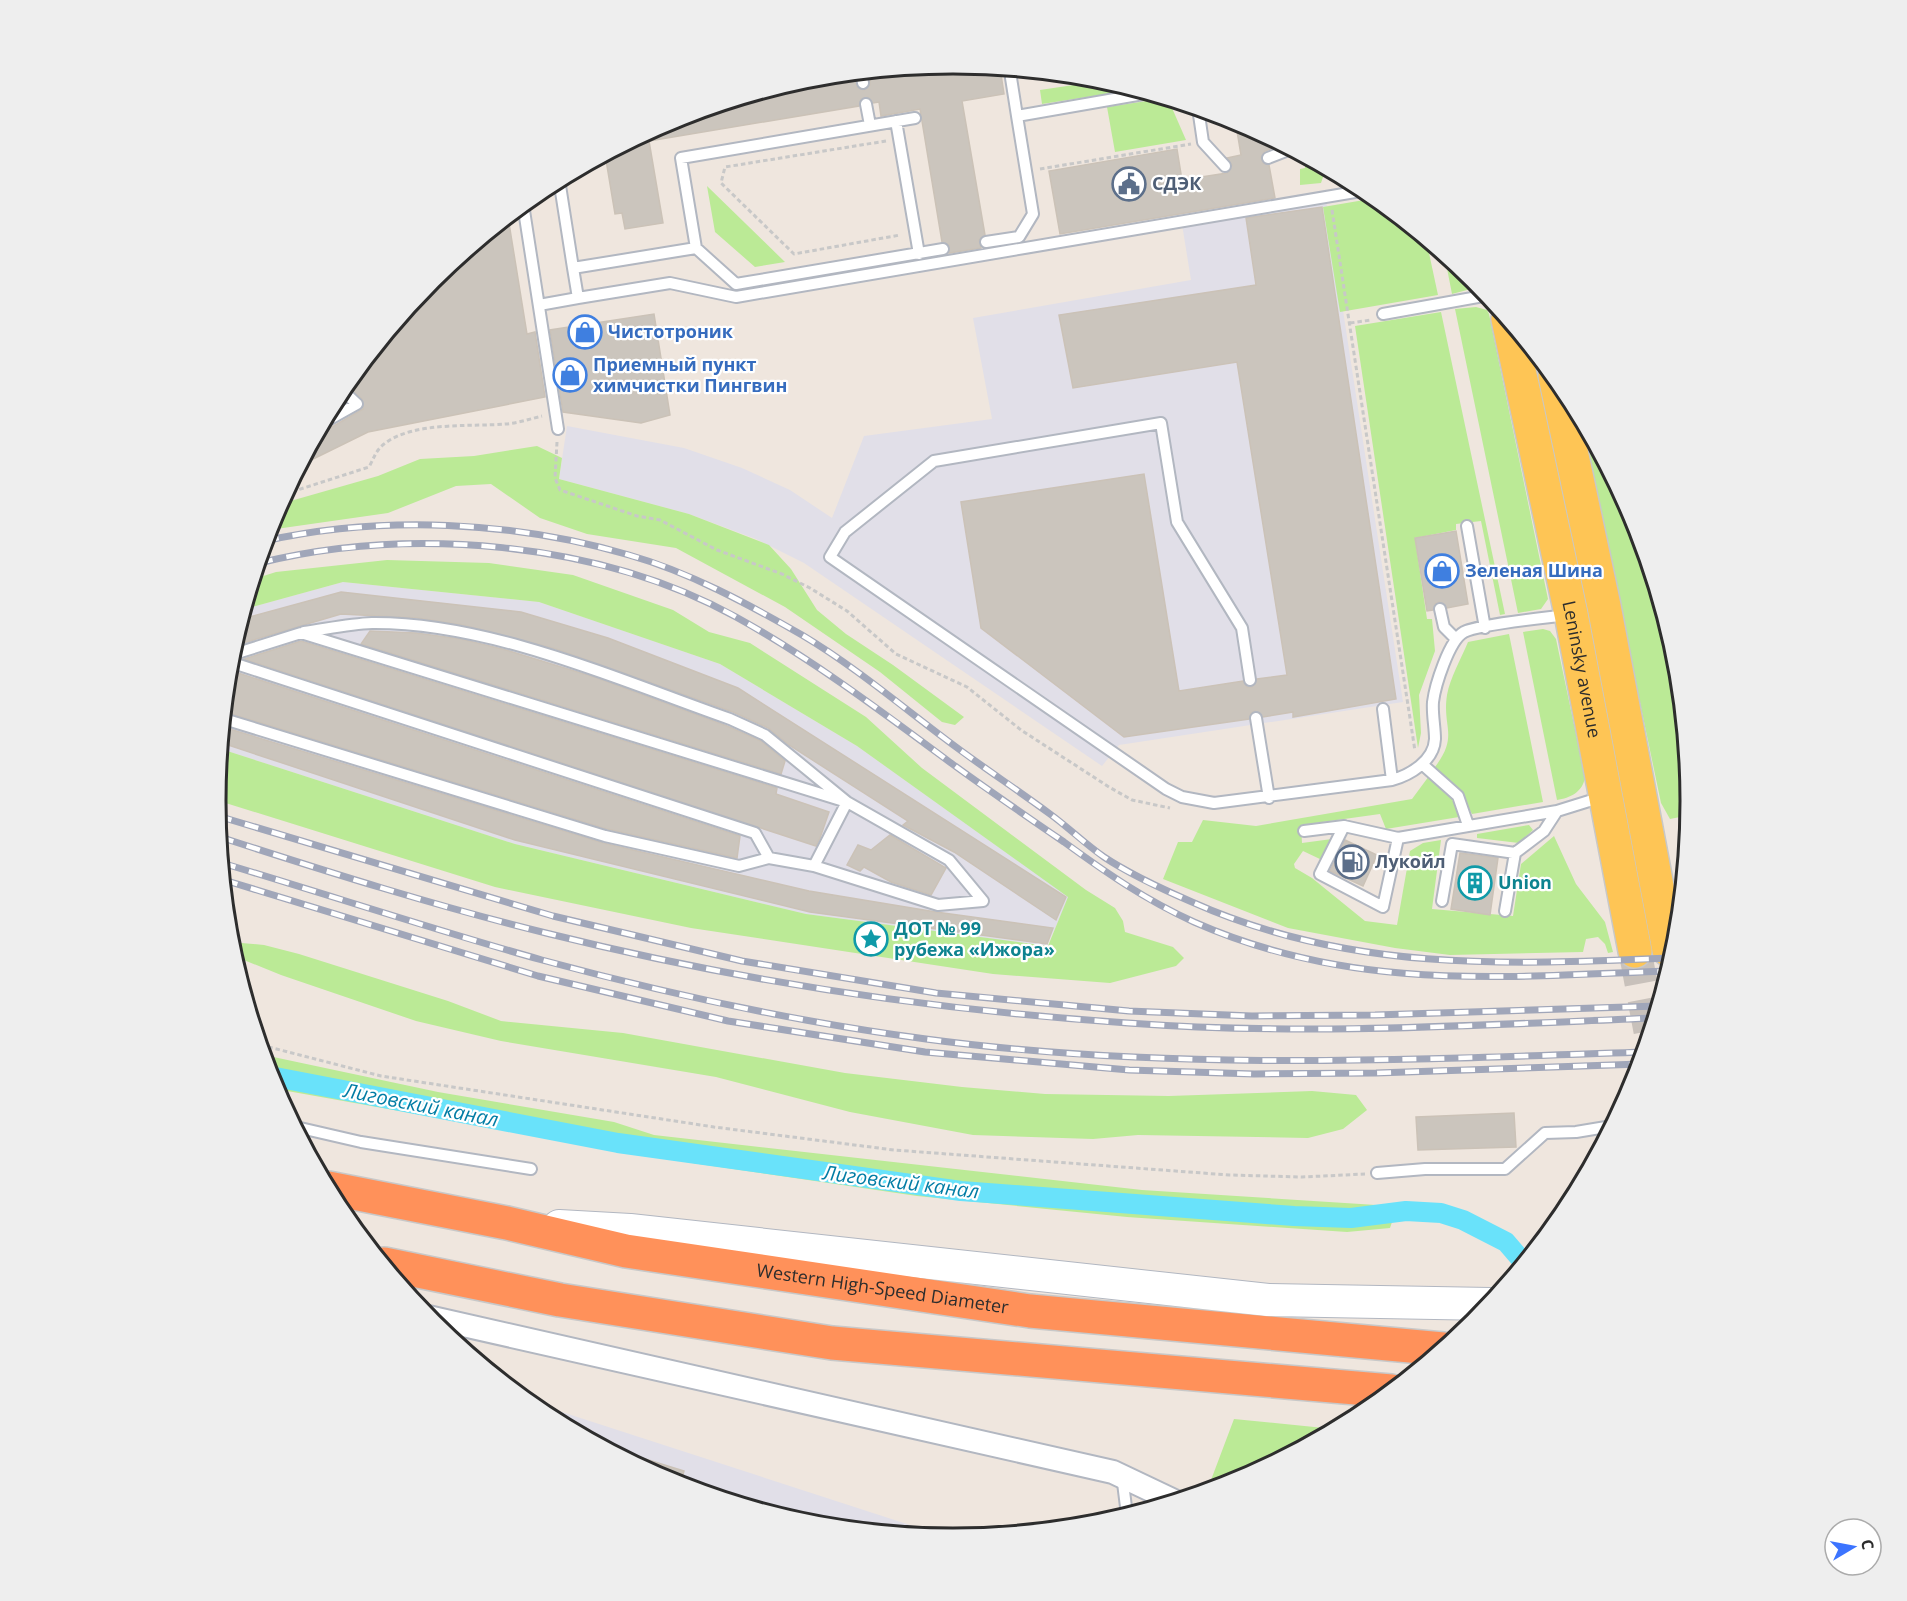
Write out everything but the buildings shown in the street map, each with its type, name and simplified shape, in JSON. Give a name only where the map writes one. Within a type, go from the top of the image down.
[{"type":"highway","name":"Western High-Speed Diameter","points":[[341,1190],[507,1223],[626,1251],[1030,1311],[1432,1348]]},
{"type":"highway","points":[[396,1266],[560,1300],[832,1343],[1379,1389]]},
{"type":"main road","name":"Leninsky avenue","points":[[1511,335],[1570,614],[1635,951]]},
{"type":"main road","name":"Leninsky avenue","points":[[1560,401],[1604,606],[1667,941]]},
{"type":"main road","points":[[507,1223],[630,1230],[1268,1300],[1478,1304]]},
{"type":"main road","points":[[1323,1385],[1371,1395]]},
{"type":"street","points":[[446,1321],[1122,1475],[1164,1496]]},
{"type":"lane","points":[[986,242],[1019,237],[1033,214],[1011,78]]},
{"type":"lane","points":[[1017,116],[1133,96]]},
{"type":"lane","points":[[866,104],[870,125]]},
{"type":"lane","points":[[1199,117],[1203,142],[1225,166]]},
{"type":"lane","points":[[915,118],[681,158],[696,248],[736,284],[943,249]]},
{"type":"lane","points":[[896,121],[919,254]]},
{"type":"lane","points":[[1268,158],[1283,152]]},
{"type":"lane","points":[[561,189],[578,298]]},
{"type":"lane","points":[[539,305],[670,283],[736,297],[1216,217],[1350,192]]},
{"type":"lane","points":[[525,214],[558,429]]},
{"type":"lane","points":[[573,268],[696,248]]},
{"type":"lane","points":[[1383,314],[1479,298]]},
{"type":"lane","points":[[338,415],[357,404],[349,397]]},
{"type":"lane","points":[[1250,680],[1242,628],[1178,522],[1161,423],[934,461],[845,531],[830,557],[1166,789],[1182,796],[1214,803],[1269,798],[1392,780],[1408,775],[1425,761],[1435,742],[1433,701],[1448,652],[1456,639],[1463,633],[1485,628],[1570,614]]},
{"type":"lane","points":[[1467,526],[1485,628]]},
{"type":"lane","points":[[1440,609],[1444,627],[1456,639]]},
{"type":"lane","points":[[231,721],[605,836],[739,866],[769,858],[814,867],[938,905],[983,901],[949,860],[847,802],[765,735],[730,719],[504,640],[405,625],[370,623],[301,633],[242,652]]},
{"type":"lane","points":[[301,633],[847,802]]},
{"type":"lane","points":[[239,665],[755,833],[769,858]]},
{"type":"lane","points":[[1383,709],[1392,780]]},
{"type":"lane","points":[[1256,718],[1269,798]]},
{"type":"lane","points":[[1425,761],[1458,796],[1468,825]]},
{"type":"lane","points":[[1304,831],[1344,826],[1398,838],[1557,811],[1606,796]]},
{"type":"lane","points":[[814,867],[847,802]]},
{"type":"lane","points":[[1505,911],[1515,853],[1544,831],[1557,811]]},
{"type":"lane","points":[[1344,826],[1320,874],[1383,907],[1398,838]]},
{"type":"lane","points":[[1442,901],[1452,844],[1515,853]]},
{"type":"lane","points":[[1377,1173],[1425,1169],[1505,1169],[1545,1133],[1576,1132],[1603,1128]]},
{"type":"lane","points":[[305,1129],[361,1142],[531,1169]]},
{"type":"lane","points":[[1122,1475],[1126,1507]]},
{"type":"path","points":[[899,139],[725,167],[721,183],[794,254],[916,232]]},
{"type":"path","points":[[1027,171],[1203,142]]},
{"type":"path","points":[[1329,196],[1338,236],[1342,282],[1414,750],[1425,761]]},
{"type":"path","points":[[1350,323],[1376,319],[1383,314]]},
{"type":"path","points":[[296,490],[369,467],[375,454],[385,443],[401,436],[457,425],[505,424],[556,414]]},
{"type":"path","points":[[558,429],[555,478],[560,490],[592,499],[636,516],[660,520],[717,550],[782,574],[810,588],[848,610],[897,654],[967,687],[1021,730],[1132,800],[1169,810],[1182,796]]},
{"type":"path","points":[[270,1047],[381,1076],[714,1127],[894,1150],[1229,1174],[1302,1177],[1377,1173]]},
{"type":"shaded area","points":[[1325,193],[1403,702],[1119,745],[1102,766],[804,563],[756,539],[689,514],[559,479],[567,426],[684,448],[742,468],[790,490],[832,518],[864,436],[992,419],[973,318],[1191,280],[1181,218]]},
{"type":"shaded area","points":[[343,582],[539,602],[720,664],[857,746],[1069,897],[1047,946],[806,914],[515,844],[228,751],[240,659],[253,607]]},
{"type":"shaded area","points":[[560,1412],[914,1526],[812,1514],[720,1489],[632,1453]]},
{"type":"green space","points":[[1078,84],[1117,92],[1042,104],[1040,90]]},
{"type":"green space","points":[[1150,101],[1170,107],[1186,140],[1115,152],[1107,107]]},
{"type":"green space","points":[[1305,164],[1324,175],[1321,183],[1300,185],[1300,169],[1305,168]]},
{"type":"green space","points":[[707,186],[785,262],[755,267],[715,232]]},
{"type":"green space","points":[[1363,200],[1396,224],[1428,250],[1438,295],[1340,312],[1323,207]]},
{"type":"green space","points":[[1447,266],[1470,288],[1452,294]]},
{"type":"green space","points":[[1476,307],[1487,310],[1489,314],[1548,599],[1541,609],[1518,613],[1455,309]]},
{"type":"green space","points":[[1441,312],[1505,614],[1500,615],[1481,521],[1456,524],[1456,530],[1415,538],[1427,619],[1432,619],[1435,651],[1419,695],[1421,733],[1418,748],[1355,326]]},
{"type":"green space","points":[[1586,442],[1606,479],[1625,522],[1642,567],[1662,639],[1674,706],[1679,753],[1680,817],[1670,819],[1661,803]]},
{"type":"green space","points":[[537,446],[562,458],[559,479],[689,514],[769,545],[791,569],[817,610],[846,634],[964,717],[955,725],[942,722],[880,672],[785,607],[676,548],[587,534],[540,518],[491,484],[456,486],[388,513],[280,528],[291,501],[378,476],[420,459],[474,456]]},
{"type":"green space","points":[[387,560],[489,563],[573,575],[673,610],[709,632],[750,643],[866,717],[922,768],[1086,890],[1115,908],[1123,921],[1125,932],[1173,947],[1184,958],[1176,966],[1110,983],[993,974],[691,928],[495,887],[226,803],[228,751],[515,844],[806,914],[1048,946],[1068,897],[857,746],[720,664],[539,602],[343,582],[253,607],[262,576],[276,572]]},
{"type":"green space","points":[[1543,629],[1550,631],[1556,639],[1585,777],[1579,790],[1567,798],[1557,800],[1523,632]]},
{"type":"green space","points":[[1509,634],[1543,802],[1472,814],[1459,790],[1435,767],[1448,739],[1446,706],[1448,689],[1468,642]]},
{"type":"green space","points":[[1429,776],[1452,799],[1459,817],[1386,829],[1380,814],[1301,825],[1302,843],[1332,839],[1322,860],[1303,851],[1294,864],[1295,868],[1312,878],[1365,921],[1397,925],[1410,851],[1423,843],[1441,840],[1432,909],[1513,916],[1521,864],[1554,836],[1576,884],[1605,922],[1613,952],[1608,953],[1605,944],[1598,937],[1586,939],[1583,952],[1450,955],[1395,948],[1288,928],[1163,879],[1178,842],[1192,842],[1203,820],[1256,826],[1412,799]]},
{"type":"green space","points":[[1529,825],[1533,830],[1519,843],[1477,838],[1477,834]]},
{"type":"green space","points":[[240,943],[264,945],[299,954],[448,1001],[501,1021],[623,1033],[845,1073],[1045,1094],[1169,1096],[1312,1091],[1356,1095],[1367,1110],[1343,1129],[1308,1138],[1138,1135],[1093,1139],[973,1135],[850,1112],[716,1077],[501,1041],[416,1021],[244,960]]},
{"type":"green space","points":[[274,1057],[438,1092],[614,1122],[654,1135],[1142,1190],[1392,1206],[1395,1213],[1390,1228],[1347,1232],[1127,1217],[917,1196],[692,1163],[287,1091]]},
{"type":"green space","points":[[1234,1419],[1321,1428],[1275,1453],[1211,1480]]},
{"type":"waterway","name":"Лиговский канал","points":[[282,1078],[618,1143],[961,1191],[1294,1216],[1351,1218],[1406,1211],[1441,1213],[1463,1220],[1506,1242],[1519,1257]]},
{"type":"tunnel","points":[[1635,951],[1647,1017]]},
{"type":"railway","points":[[276,539],[355,527],[401,525],[494,529],[585,544],[674,570],[739,601],[822,647],[1050,814],[1090,847],[1125,870],[1192,902],[1251,925],[1309,941],[1369,952],[1428,959],[1549,962],[1663,958]]},
{"type":"railway","points":[[267,561],[317,552],[378,545],[440,544],[502,548],[564,557],[624,571],[682,591],[736,617],[792,650],[1111,875],[1142,895],[1194,922],[1253,944],[1312,960],[1370,970],[1486,977],[1660,971]]},
{"type":"railway","points":[[227,819],[553,916],[742,961],[936,993],[1129,1011],[1252,1016],[1375,1015],[1651,1006]]},
{"type":"railway","points":[[228,839],[425,901],[621,951],[765,979],[909,1002],[1128,1023],[1259,1029],[1391,1028],[1647,1018]]},
{"type":"railway","points":[[230,865],[462,937],[589,972],[781,1015],[926,1039],[1105,1056],[1195,1059],[1375,1060],[1635,1052]]},
{"type":"railway","points":[[232,882],[538,976],[728,1021],[925,1052],[1129,1070],[1254,1074],[1376,1073],[1631,1064]]},
{"type":"place","name":"СДЭК","points":[[1129,184]]},
{"type":"place","name":"Чистотроник","points":[[585,332]]},
{"type":"place","name":"Приемный пункт химчистки Пингвин","points":[[570,375]]},
{"type":"place","name":"Зеленая Шина","points":[[1442,571]]},
{"type":"place","name":"Лукойл","points":[[1352,862]]},
{"type":"place","name":"Union","points":[[1475,883]]},
{"type":"place","name":"ДОТ № 99 рубежа «Ижора»","points":[[871,939]]}]
